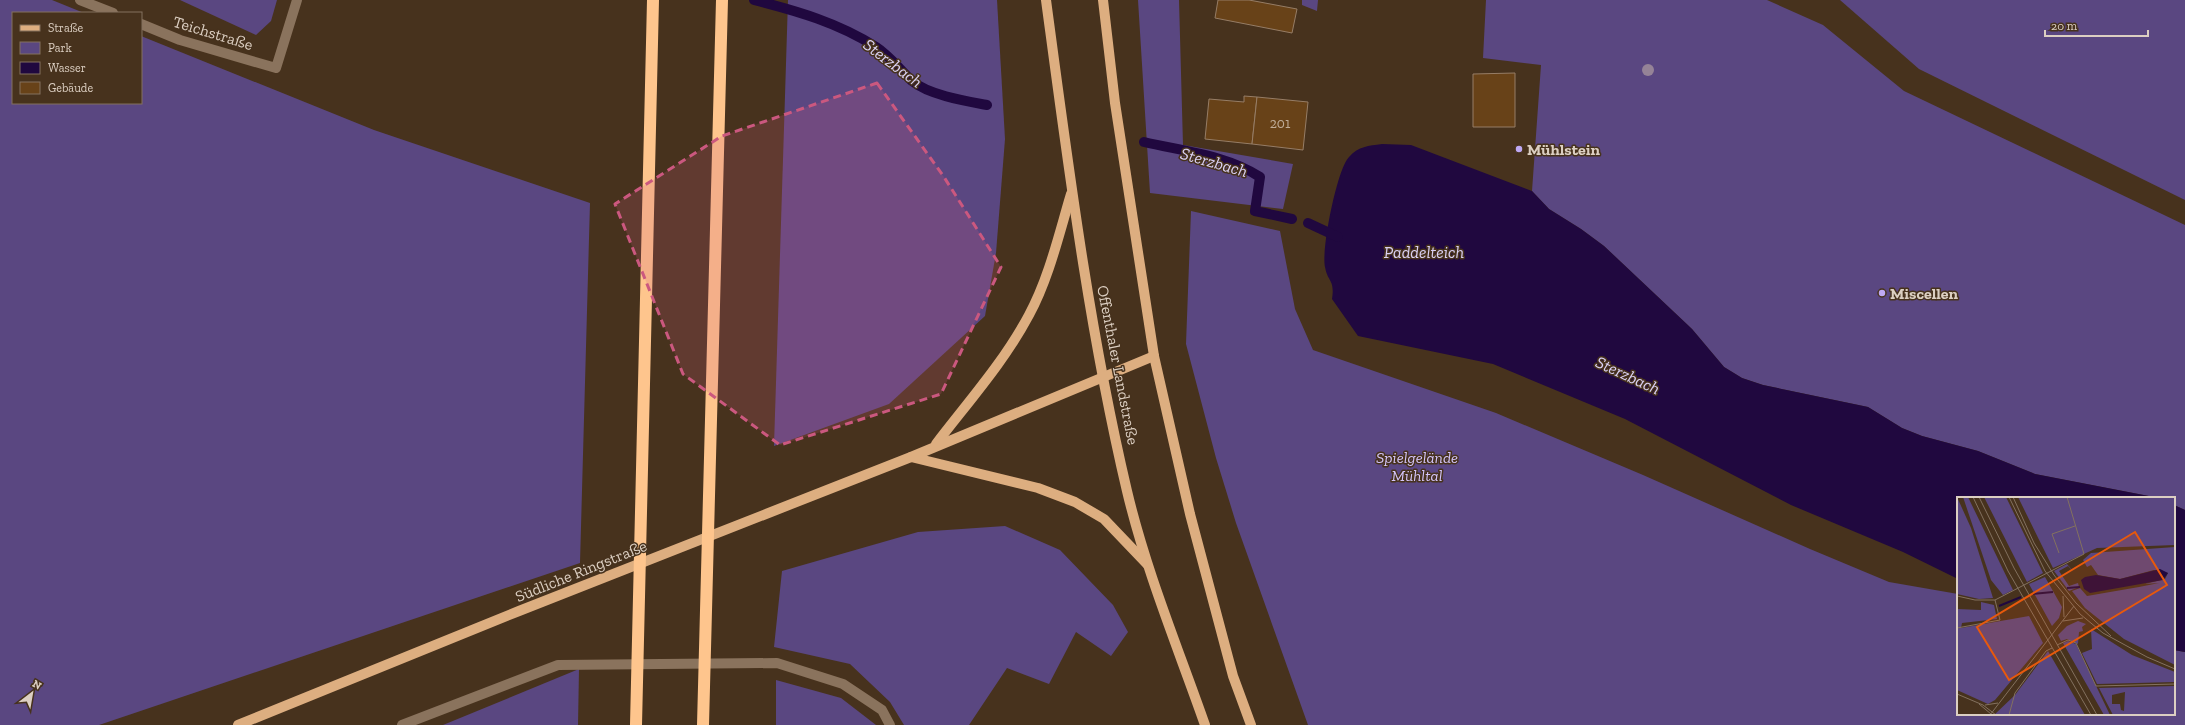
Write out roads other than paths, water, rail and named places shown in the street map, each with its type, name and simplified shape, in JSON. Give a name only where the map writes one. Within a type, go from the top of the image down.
[{"type":"highway","points":[[636,725],[653,0]]},
{"type":"highway","points":[[703,725],[722,0]]},
{"type":"main road","name":"Offenthaler Landstraße","points":[[1046,0],[1072,192],[1104,376],[1127,492],[1149,566],[1205,725]]},
{"type":"main road","points":[[1103,0],[1115,103],[1154,356],[1192,522],[1233,676],[1251,725]]},
{"type":"main road","points":[[935,445],[1003,357],[1029,314],[1043,285],[1072,192]]},
{"type":"main road","name":"Südliche Ringstraße","points":[[238,725],[527,608],[911,456],[1154,356]]},
{"type":"main road","points":[[911,456],[1038,488],[1075,502],[1104,520],[1149,566]]},
{"type":"lane","points":[[80,0],[110,12]]},
{"type":"lane","name":"Teichstraße","points":[[142,24],[180,40],[276,68],[297,0]]},
{"type":"lane","points":[[402,725],[558,665],[777,663],[843,684],[882,710],[890,725]]},
{"type":"water","name":"Paddelteich","points":[[1372,145],[1411,145],[1532,191],[1549,209],[1581,229],[1604,246],[1692,329],[1724,367],[1742,378],[1763,385],[1868,407],[1902,428],[1922,436],[1978,451],[2035,474],[2154,497],[1957,497],[1957,579],[1903,552],[1791,505],[1625,419],[1493,364],[1358,336],[1332,299],[1333,288],[1325,267],[1325,244],[1335,193],[1344,164],[1353,153],[1364,147]]},
{"type":"water","points":[[2175,505],[2185,510],[2185,652],[2175,650]]},
{"type":"waterway","name":"Sterzbach","points":[[754,0],[817,19],[847,31],[876,47],[919,86],[937,94],[987,105]]},
{"type":"waterway","name":"Sterzbach","points":[[1144,142],[1219,159],[1247,170],[1260,177],[1255,211],[1292,219]]},
{"type":"waterway","name":"Sterzbach","points":[[1308,223],[1338,237]]},
{"type":"place","name":"Mühlstein","points":[[1519,149]]},
{"type":"place","name":"Miscellen","points":[[1882,293]]},
{"type":"park label","name":"Spielgelände Mühltal","points":[[1417,466]]}]
